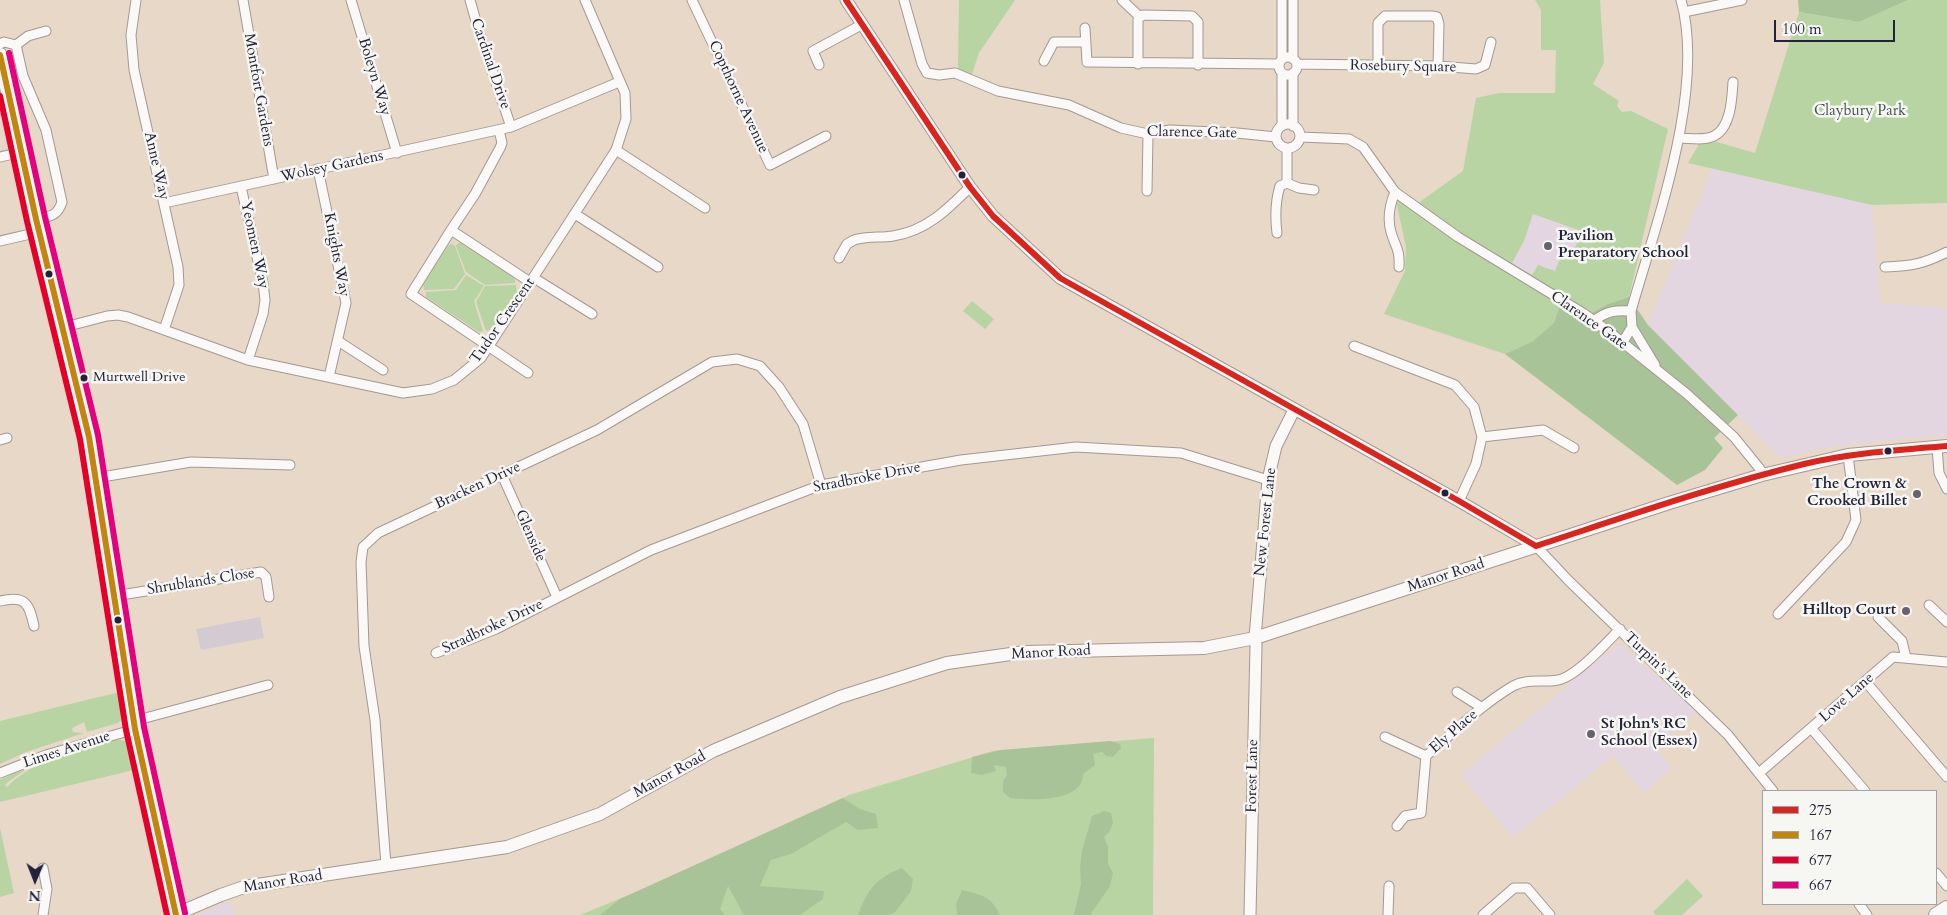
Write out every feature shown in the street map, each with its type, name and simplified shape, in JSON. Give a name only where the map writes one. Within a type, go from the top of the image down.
[{"type":"main road","points":[[0,55],[5,99],[22,152],[61,328],[89,437],[134,725],[175,915]]},
{"type":"main road","name":"Manor Road","points":[[175,915],[222,894],[244,887],[507,846],[600,814],[713,751],[840,698],[947,663],[1025,652],[1204,648],[1255,638],[1536,546],[1762,475],[1848,455],[1942,446]]},
{"type":"main road","points":[[1936,915],[1947,908]]},
{"type":"street","name":"Anne Way","points":[[136,0],[131,35],[134,70],[178,267],[179,285],[164,330]]},
{"type":"street","name":"Montfort Gardens","points":[[242,0],[274,179]]},
{"type":"street","name":"Boleyn Way","points":[[351,0],[397,153]]},
{"type":"street","name":"Cardinal Drive","points":[[470,0],[511,127]]},
{"type":"street","name":"Tudor Crescent","points":[[61,328],[118,315],[248,360],[403,393],[419,392],[454,380],[481,358],[616,150],[626,119],[624,93],[585,0]]},
{"type":"street","name":"Copthorne Avenue","points":[[692,0],[770,165],[826,136]]},
{"type":"street","points":[[846,0],[972,189],[993,216],[1060,278],[1536,546]]},
{"type":"street","name":"Clarence Gate","points":[[904,0],[926,73],[939,75],[955,73],[998,91],[1069,105],[1121,128],[1148,134],[1170,130],[1276,137]]},
{"type":"street","points":[[1122,0],[1140,17]]},
{"type":"street","points":[[1282,0],[1282,126]]},
{"type":"street","points":[[1293,0],[1293,126]]},
{"type":"street","points":[[1660,372],[1632,327],[1631,311],[1679,138],[1687,68],[1684,12],[1681,0]]},
{"type":"street","points":[[1684,12],[1742,0]]},
{"type":"street","points":[[1138,64],[1138,19],[1143,15],[1192,16],[1198,22],[1198,65]]},
{"type":"street","points":[[1378,66],[1378,23],[1385,16],[1437,18],[1439,24],[1438,66]]},
{"type":"street","points":[[818,65],[813,51],[863,24]]},
{"type":"street","points":[[1085,28],[1086,62],[1281,66]]},
{"type":"street","points":[[16,45],[28,36],[46,32]]},
{"type":"street","points":[[0,44],[4,42],[16,45]]},
{"type":"street","points":[[1044,61],[1054,42],[1086,42]]},
{"type":"street","name":"Rosebury Square","points":[[1294,66],[1438,66],[1476,69],[1481,68],[1487,61],[1491,42]]},
{"type":"street","points":[[0,241],[37,225],[53,215],[59,211],[62,202],[46,130],[24,76],[16,45]]},
{"type":"street","points":[[1281,66],[1287,57],[1294,66]]},
{"type":"street","points":[[1281,66],[1287,75],[1294,66]]},
{"type":"street","name":"Wolsey Gardens","points":[[164,203],[511,127],[619,82]]},
{"type":"street","points":[[1679,138],[1698,139],[1714,136],[1724,127],[1731,104],[1733,82]]},
{"type":"street","points":[[1286,124],[1293,126],[1299,131],[1300,137],[1296,145],[1287,148],[1278,143],[1277,131],[1282,126],[1286,124]]},
{"type":"street","points":[[499,130],[502,142],[500,148],[475,194],[411,294],[528,373]]},
{"type":"street","points":[[1148,134],[1148,191]]},
{"type":"street","name":"Clarence Gate","points":[[1300,137],[1350,139],[1364,146],[1395,192],[1458,237],[1594,321],[1687,394],[1734,437],[1760,469],[1762,475]]},
{"type":"street","points":[[1287,148],[1287,183]]},
{"type":"street","points":[[616,150],[705,208]]},
{"type":"street","points":[[0,157],[22,152]]},
{"type":"street","name":"Knights Way","points":[[318,169],[346,303],[329,377]]},
{"type":"street","points":[[1277,233],[1275,216],[1280,186],[1287,183],[1300,188],[1314,190]]},
{"type":"street","name":"Yeomen Way","points":[[241,186],[263,283],[265,300],[263,314],[248,360]]},
{"type":"street","points":[[839,258],[848,244],[854,240],[914,232],[928,224],[972,189]]},
{"type":"street","points":[[1395,192],[1391,202],[1389,218],[1391,232],[1398,248],[1399,267]]},
{"type":"street","points":[[575,214],[658,267]]},
{"type":"street","points":[[451,230],[592,314]]},
{"type":"street","points":[[1885,267],[1924,263],[1947,252]]},
{"type":"street","points":[[1594,321],[1606,312],[1631,311]]},
{"type":"street","points":[[1622,343],[1632,327]]},
{"type":"street","points":[[338,341],[383,370]]},
{"type":"street","points":[[1354,346],[1455,386],[1474,407],[1482,437],[1476,464],[1459,502]]},
{"type":"street","name":"Bracken Drive","points":[[386,865],[375,720],[364,646],[361,562],[363,547],[378,533],[597,430],[712,362],[737,359],[760,366],[779,387],[803,424],[821,485]]},
{"type":"street","name":"New Forest Lane","points":[[1255,638],[1268,480],[1276,446],[1294,410]]},
{"type":"street","points":[[1482,437],[1543,430],[1574,448]]},
{"type":"street","points":[[1942,446],[1939,473],[1947,489]]},
{"type":"street","name":"Stradbroke Drive","points":[[436,653],[496,629],[651,550],[821,485],[961,460],[1076,447],[1181,453],[1268,480]]},
{"type":"street","points":[[1778,614],[1846,542],[1856,520],[1848,455]]},
{"type":"street","points":[[96,478],[191,462],[290,465]]},
{"type":"street","name":"Glenside","points":[[502,475],[557,597]]},
{"type":"street","name":"Turpin's Lane","points":[[1536,546],[1569,581],[1728,735],[1772,790]]},
{"type":"street","name":"Shrublands Close","points":[[115,596],[261,572],[266,577],[269,597]]},
{"type":"street","points":[[0,601],[12,598],[19,599],[27,604],[34,626]]},
{"type":"street","points":[[1929,605],[1947,622]]},
{"type":"street","points":[[1878,617],[1902,641],[1906,658]]},
{"type":"street","name":"Ely Place","points":[[1397,826],[1405,816],[1421,813],[1426,756],[1481,708],[1515,684],[1536,680],[1558,680],[1572,675],[1620,629]]},
{"type":"street","name":"Forest Lane","points":[[1250,915],[1255,638]]},
{"type":"street","name":"Love Lane","points":[[1759,773],[1893,657],[1947,662]]},
{"type":"street","points":[[1865,682],[1947,777]]},
{"type":"street","name":"Limes Avenue","points":[[0,773],[38,757],[134,725],[268,685]]},
{"type":"street","name":"Ely Place","points":[[1457,692],[1481,708]]},
{"type":"street","points":[[1811,728],[1864,790]]},
{"type":"street","name":"Ely Place","points":[[1386,737],[1426,756]]},
{"type":"street","points":[[43,915],[47,889],[44,868]]},
{"type":"street","points":[[1937,874],[1947,886]]},
{"type":"street","points":[[1388,886],[1388,915]]},
{"type":"street","points":[[1483,915],[1514,888],[1527,888],[1550,915]]},
{"type":"street","points":[[1859,905],[1867,915]]},
{"type":"shaded area","points":[[1712,169],[1872,205],[1880,303],[1946,308],[1947,435],[1867,442],[1814,450],[1781,458],[1648,325]]},
{"type":"shaded area","name":"Pavilion Preparatory School","points":[[1533,214],[1581,231],[1573,254],[1555,271],[1532,275],[1512,263],[1524,241]]},
{"type":"shaded area","points":[[260,617],[264,638],[201,650],[196,629]]},
{"type":"shaded area","name":"St John's RC School (Essex)","points":[[1619,643],[1697,711],[1655,748],[1672,767],[1644,793],[1612,755],[1513,837],[1460,775]]},
{"type":"shaded area","points":[[231,903],[235,915],[198,915],[219,905]]},
{"type":"green space","points":[[959,0],[1015,0],[979,53],[971,77],[958,70]]},
{"type":"green space","points":[[1535,0],[1600,0],[1604,63],[1593,84],[1619,101],[1617,106],[1622,112],[1631,111],[1668,129],[1629,297],[1608,304],[1591,313],[1564,296],[1555,323],[1533,341],[1505,354],[1384,314],[1405,271],[1406,247],[1396,201],[1414,206],[1463,171],[1476,98],[1499,93],[1555,93],[1556,50],[1541,50],[1541,10]],"holes":[[[1533,214],[1581,231],[1573,254],[1563,251],[1555,271],[1538,265],[1532,275],[1512,263],[1524,241]]]},
{"type":"green space","points":[[1798,0],[1908,0],[1859,22],[1799,12]]},
{"type":"green space","name":"Claybury Park","points":[[1908,0],[1947,0],[1947,203],[1872,205],[1688,163],[1699,144],[1717,142],[1755,153],[1799,12],[1859,22]]},
{"type":"green space","points":[[461,242],[515,278],[515,283],[485,285],[466,272],[456,246]]},
{"type":"green space","points":[[452,244],[455,246],[465,274],[454,289],[424,290],[423,284],[448,246]]},
{"type":"green space","points":[[466,275],[484,286],[474,301],[483,331],[479,332],[426,297],[426,292],[456,290]]},
{"type":"green space","points":[[516,285],[517,292],[492,329],[486,331],[476,302],[485,286]]},
{"type":"green space","points":[[1564,295],[1591,313],[1608,304],[1629,297],[1648,325],[1738,415],[1714,438],[1723,448],[1705,470],[1677,485],[1505,354],[1533,341],[1554,323]]},
{"type":"green space","points":[[972,301],[994,319],[985,329],[963,311]]},
{"type":"green space","points":[[124,691],[125,712],[118,723],[87,732],[84,722],[72,728],[73,732],[84,733],[26,752],[0,764],[0,721]]},
{"type":"green space","points":[[1154,738],[1153,915],[580,915],[636,892],[849,795],[993,751]]},
{"type":"green space","points":[[114,740],[125,741],[129,744],[134,753],[138,769],[0,802],[0,780],[28,765],[29,767],[5,785],[7,787],[30,769],[43,763],[71,752]]},
{"type":"green space","points":[[1110,741],[1120,744],[1121,748],[1113,757],[1106,756],[1102,752],[1093,754],[1095,765],[1083,774],[1081,783],[1065,795],[1054,798],[1010,798],[1003,792],[1003,781],[1007,775],[1006,767],[994,765],[996,771],[982,775],[971,773],[972,757],[1001,750]]},
{"type":"green space","points":[[843,798],[860,809],[876,814],[878,828],[858,830],[846,822],[791,854],[771,860],[760,886],[824,891],[823,899],[800,915],[744,915],[728,886],[720,909],[725,915],[600,915],[620,899]]},
{"type":"green space","points":[[1105,811],[1111,813],[1113,823],[1110,831],[1104,837],[1108,847],[1108,864],[1113,873],[1110,886],[1091,915],[1074,915],[1081,884],[1080,867],[1082,851],[1092,816]]},
{"type":"green space","points":[[0,828],[14,893],[0,897]]},
{"type":"green space","points":[[902,868],[913,879],[911,891],[895,912],[889,915],[858,915],[865,898],[874,886],[885,876]]},
{"type":"green space","points":[[1687,879],[1703,896],[1682,915],[1656,915],[1653,912]]},
{"type":"green space","points":[[962,890],[985,897],[993,904],[1000,915],[957,915],[956,904]]},
{"type":"transit line","name":"275","points":[[846,0],[970,187],[993,216],[1060,278],[1536,546]]},
{"type":"transit line","name":"667","points":[[9,53],[45,217],[98,435],[144,727],[185,913]]},
{"type":"transit line","name":"167","points":[[0,55],[36,219],[89,437],[135,729],[176,915]]},
{"type":"transit line","name":"677","points":[[0,96],[27,221],[80,439],[126,730],[167,915]]},
{"type":"transit line","name":"275","points":[[1536,546],[1703,492],[1804,464],[1857,455],[1947,446]]},
{"type":"place","name":"Pavilion Preparatory School","points":[[1548,246]]},
{"type":"place","name":"Murtwell Drive","points":[[84,378]]},
{"type":"place","name":"The Crown & Crooked Billet","points":[[1917,494]]},
{"type":"place","name":"Hilltop Court","points":[[1906,611]]},
{"type":"place","name":"St John's RC School (Essex)","points":[[1591,734]]}]
